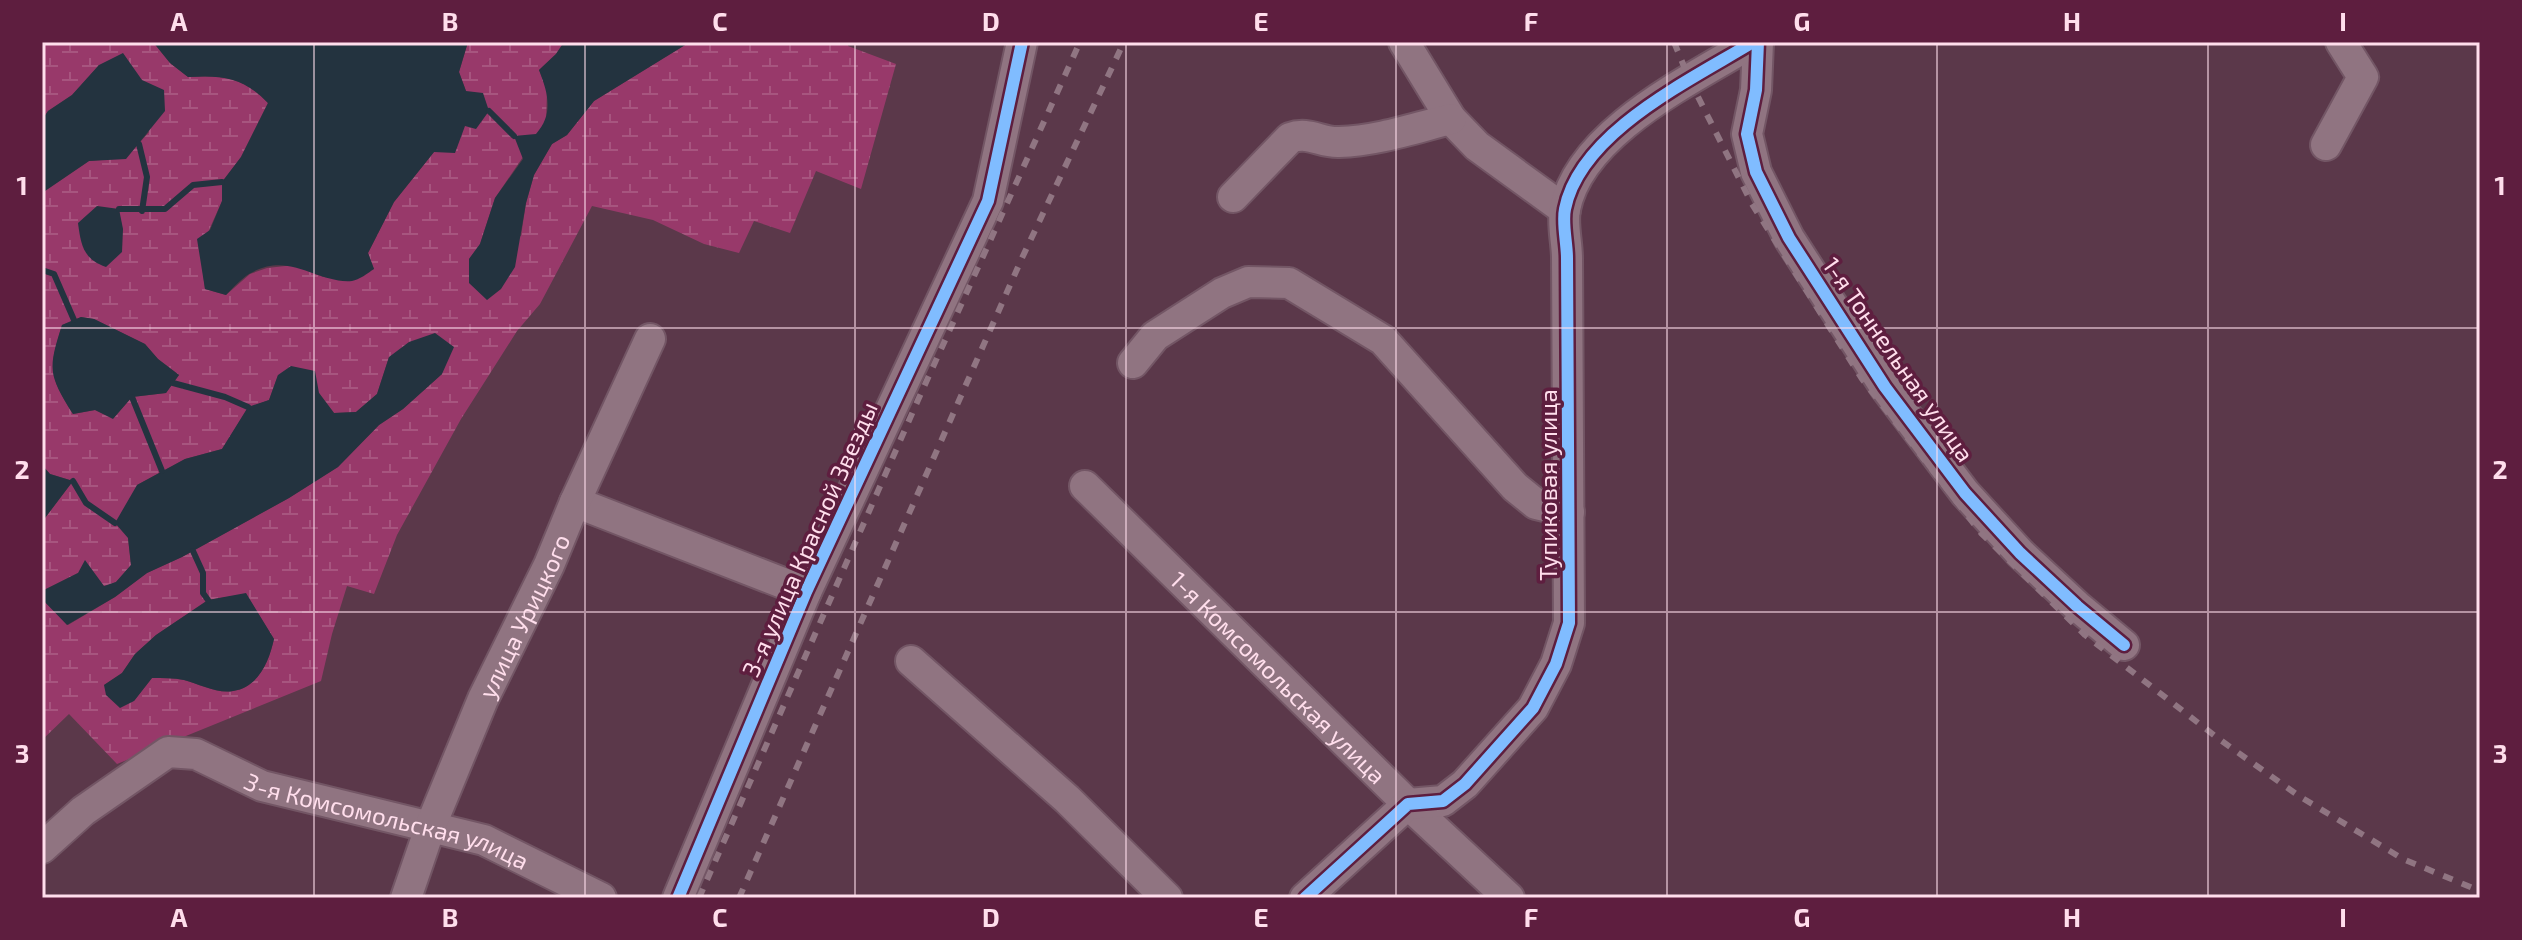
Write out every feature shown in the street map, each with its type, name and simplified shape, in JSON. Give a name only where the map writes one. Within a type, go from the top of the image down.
[{"type":"street","name":"3-я улица Красной Звезды","points":[[678,898],[806,592],[988,201],[1022,42]]},
{"type":"street","points":[[1404,42],[1451,119],[1477,146],[1565,210]]},
{"type":"street","name":"Тупиковая улица","points":[[1408,804],[1443,801],[1465,784],[1533,708],[1556,664],[1569,623],[1565,210],[1580,169],[1609,136],[1657,101],[1755,42]]},
{"type":"street","name":"1-я Тоннельная улица","points":[[1755,42],[1756,90],[1747,134],[1756,172],[1789,238],[1885,387],[1965,493],[2020,553],[2124,645]]},
{"type":"street","points":[[2326,145],[2363,77],[2341,42]]},
{"type":"street","points":[[1233,197],[1290,138],[1301,134],[1335,143],[1368,139],[1451,119]]},
{"type":"street","points":[[1133,363],[1155,336],[1222,293],[1248,282],[1289,283],[1383,340],[1515,487],[1536,504],[1569,512]]},
{"type":"street","name":"улица Урицкого","points":[[406,898],[431,825],[483,699],[549,565],[650,339]]},
{"type":"street","name":"1-я Комсомольская улица","points":[[1085,486],[1408,804],[1509,898]]},
{"type":"street","points":[[575,502],[806,592]]},
{"type":"street","points":[[911,661],[1067,799],[1167,898]]},
{"type":"street","name":"3-я Комсомольская улица","points":[[42,848],[83,811],[168,752],[196,754],[262,786],[484,840],[601,898]]},
{"type":"street","points":[[1305,898],[1408,804]]},
{"type":"green space","points":[[42,42],[153,42],[170,63],[188,77],[232,80],[259,94],[268,103],[241,157],[222,182],[222,201],[209,230],[202,266],[205,289],[226,295],[250,274],[267,268],[295,265],[323,277],[374,269],[368,253],[394,202],[434,152],[466,91],[459,72],[468,42],[564,42],[539,70],[547,90],[546,123],[495,198],[480,244],[469,259],[521,236],[534,175],[552,144],[567,135],[594,101],[690,42],[849,42],[848,46],[896,64],[861,189],[816,171],[790,233],[754,221],[739,253],[704,244],[653,220],[592,206],[540,304],[517,331],[461,419],[397,535],[374,594],[347,586],[321,681],[117,764],[69,714],[42,740],[42,599],[68,625],[115,597],[147,573],[289,498],[338,467],[379,425],[403,409],[442,374],[389,357],[377,394],[356,412],[334,413],[319,393],[278,375],[269,400],[248,408],[222,449],[185,459],[137,485],[128,538],[131,565],[116,582],[104,587],[78,573],[42,591],[42,518],[73,481],[50,474],[42,465],[42,193],[89,161],[126,158],[149,132],[99,65],[72,95],[48,111],[42,120]],"holes":[[[81,317],[94,319],[145,344],[179,375],[166,393],[132,397],[113,418],[95,410],[73,414],[55,380],[53,362],[62,325]],[[246,594],[274,639],[266,664],[250,684],[227,692],[184,680],[152,678],[134,701],[104,685],[122,673],[135,654],[156,635],[208,600]]]},
{"type":"water","points":[[153,42],[468,42],[459,72],[466,91],[483,93],[489,111],[476,129],[465,126],[455,153],[434,152],[394,202],[368,253],[374,269],[352,281],[339,281],[277,265],[246,276],[226,295],[205,289],[197,239],[210,230],[222,201],[222,182],[241,157],[268,103],[250,88],[232,80],[188,77],[170,63]]},
{"type":"water","points":[[564,42],[690,42],[594,101],[567,135],[552,144],[534,175],[515,267],[501,289],[487,300],[469,283],[469,259],[480,244],[495,198],[523,159],[514,136],[536,134],[542,126],[548,103],[539,70]]},
{"type":"water","points":[[123,53],[142,80],[164,90],[165,111],[126,159],[89,161],[42,193],[42,120],[48,111],[72,95],[99,65]]},
{"type":"water","points":[[97,206],[119,209],[123,229],[122,252],[106,267],[88,255],[79,231],[78,223]]},
{"type":"water","points":[[81,317],[94,319],[145,344],[179,375],[166,393],[132,397],[113,419],[95,410],[73,414],[55,380],[53,362],[62,325]]},
{"type":"water","points":[[435,333],[454,347],[442,374],[403,409],[379,425],[338,467],[289,498],[147,573],[115,597],[67,625],[42,599],[42,591],[78,573],[85,560],[104,586],[116,582],[131,565],[128,538],[115,523],[137,485],[185,459],[222,449],[248,407],[269,400],[278,375],[291,366],[315,371],[319,393],[334,413],[356,412],[377,394],[389,357],[409,342]]},
{"type":"water","points":[[42,465],[50,474],[73,481],[45,518],[42,518]]},
{"type":"water","points":[[246,593],[274,639],[266,664],[250,684],[227,692],[184,680],[152,678],[134,701],[120,708],[106,695],[104,685],[122,673],[135,654],[156,635],[208,600]]},
{"type":"waterway","points":[[489,111],[514,136]]},
{"type":"waterway","points":[[139,144],[147,177],[142,211]]},
{"type":"waterway","points":[[119,209],[165,209],[193,185],[222,182]]},
{"type":"waterway","points":[[42,270],[54,274],[74,320]]},
{"type":"waterway","points":[[173,383],[225,397],[248,407]]},
{"type":"waterway","points":[[132,397],[162,471]]},
{"type":"waterway","points":[[73,481],[86,503],[115,523]]},
{"type":"waterway","points":[[193,551],[203,573],[203,593],[208,600]]},
{"type":"railway","points":[[699,898],[918,400],[1080,42]]},
{"type":"railway","points":[[739,898],[1022,258],[1124,42]]},
{"type":"railway","points":[[1674,42],[1690,81],[1752,204],[1862,379],[1981,533],[2085,635],[2219,739],[2299,796],[2403,859],[2480,891]]},
{"type":"cycle path","points":[[678,898],[806,592],[988,201],[1022,42]]},
{"type":"cycle path","points":[[1305,898],[1408,804],[1443,801],[1465,784],[1533,708],[1556,664],[1569,623],[1565,209],[1575,181],[1592,156],[1615,132],[1670,91],[1753,42]]},
{"type":"cycle path","points":[[1758,42],[1756,90],[1747,134],[1756,172],[1789,238],[1885,387],[1965,493],[2020,553],[2124,645]]}]
